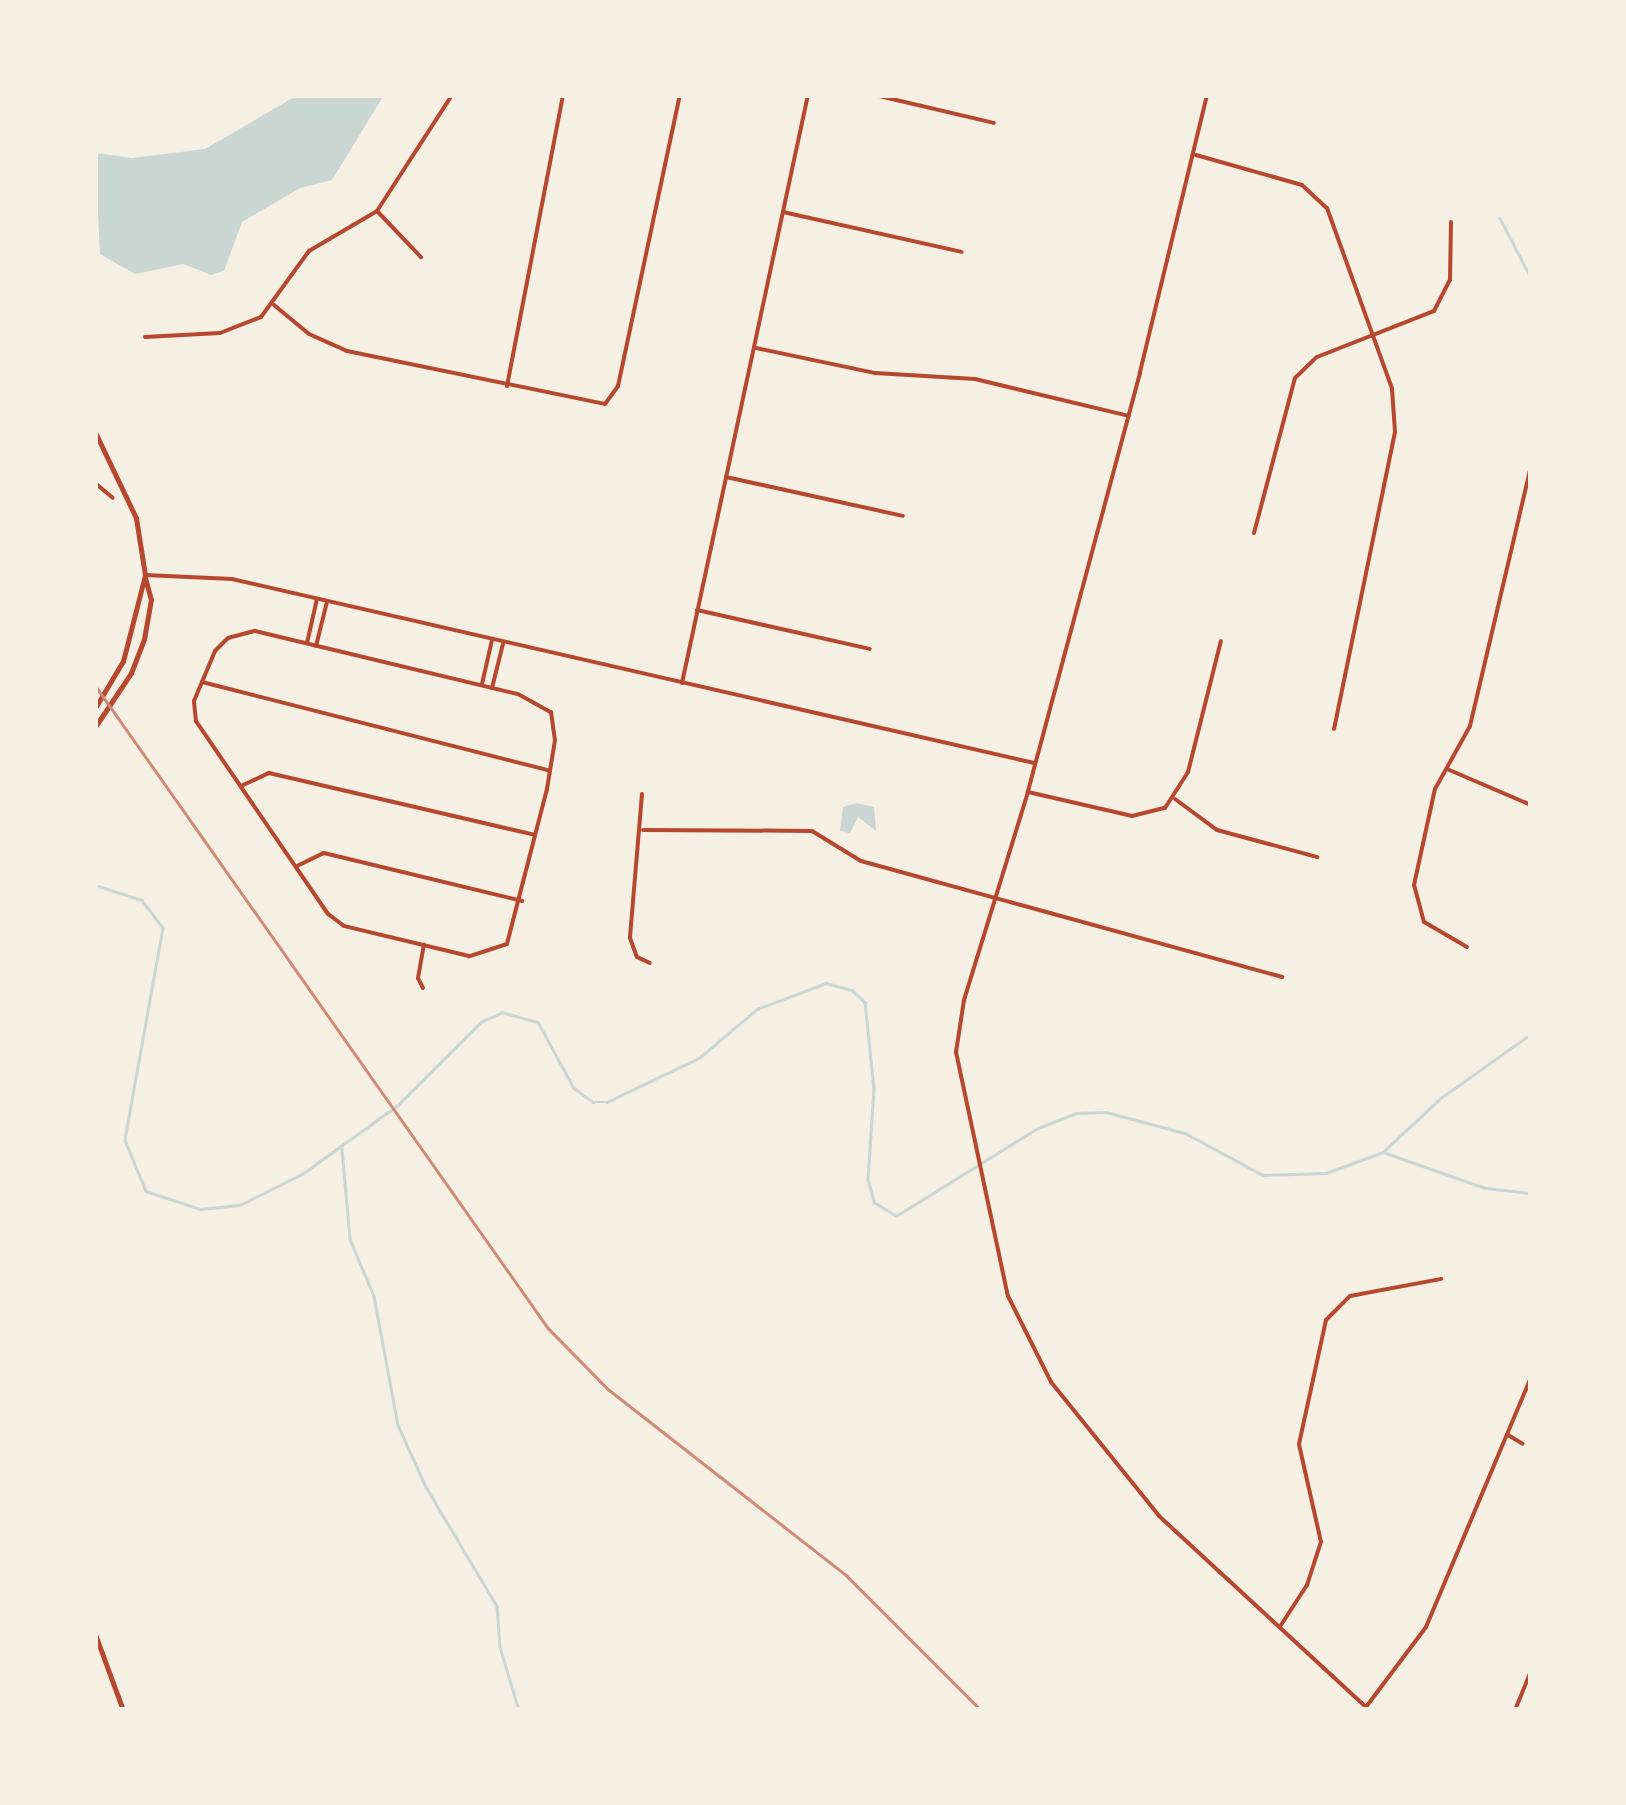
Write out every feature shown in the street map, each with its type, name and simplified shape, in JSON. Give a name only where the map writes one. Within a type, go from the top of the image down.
[{"type":"street","points":[[145,337],[230,330],[274,305],[309,251],[377,211],[452,95]]},
{"type":"street","points":[[507,386],[563,95]]},
{"type":"street","points":[[274,305],[309,334],[347,351],[597,405],[614,396],[680,95]]},
{"type":"street","points":[[682,683],[808,95]]},
{"type":"street","points":[[875,95],[994,123]]},
{"type":"street","points":[[1207,95],[1196,154],[1128,416],[956,1052],[1008,1296],[1052,1382],[1136,1489],[1368,1708],[1426,1627],[1531,1377]]},
{"type":"street","points":[[1196,154],[1269,173],[1316,195],[1335,224],[1392,389],[1394,432],[1334,730]]},
{"type":"street","points":[[377,211],[421,256]]},
{"type":"street","points":[[783,212],[962,252]]},
{"type":"street","points":[[1254,534],[1295,378],[1316,357],[1423,318],[1443,301],[1451,222]]},
{"type":"street","points":[[754,348],[874,373],[975,380],[1128,416]]},
{"type":"street","points":[[95,432],[140,532],[149,616],[131,673],[95,727]]},
{"type":"street","points":[[1467,948],[1433,930],[1414,898],[1428,814],[1470,726],[1531,465]]},
{"type":"street","points":[[726,476],[903,516]]},
{"type":"street","points":[[95,483],[113,498]]},
{"type":"street","points":[[145,575],[206,574],[1034,762]]},
{"type":"street","points":[[95,708],[122,661],[145,575]]},
{"type":"street","points":[[307,644],[317,599]]},
{"type":"street","points":[[316,646],[327,602]]},
{"type":"street","points":[[698,610],[870,649]]},
{"type":"street","points":[[254,631],[307,644],[540,701],[551,712],[550,770],[522,902],[512,937],[492,951],[469,956],[337,923],[196,721],[194,705],[215,652],[235,634],[254,631]]},
{"type":"street","points":[[482,685],[492,640]]},
{"type":"street","points":[[1028,792],[1132,816],[1158,812],[1175,800],[1222,641]]},
{"type":"street","points":[[492,688],[503,643]]},
{"type":"street","points":[[202,682],[550,770]]},
{"type":"street","points":[[551,712],[558,708]]},
{"type":"street","points":[[1447,769],[1531,805]]},
{"type":"street","points":[[241,786],[268,774],[537,835]]},
{"type":"street","points":[[642,794],[643,830],[630,938],[638,957],[650,962]]},
{"type":"street","points":[[1175,800],[1217,830],[1317,857]]},
{"type":"street","points":[[643,830],[812,832],[860,861],[994,901],[1282,977]]},
{"type":"street","points":[[296,868],[324,853],[522,902]]},
{"type":"street","points":[[423,988],[418,978],[424,945]]},
{"type":"street","points":[[1281,1625],[1307,1584],[1321,1542],[1299,1444],[1326,1320],[1350,1296],[1441,1279]]},
{"type":"street","points":[[1508,1435],[1524,1444]]},
{"type":"street","points":[[95,1634],[123,1710]]},
{"type":"street","points":[[1515,1710],[1531,1670]]},
{"type":"shaded area","points":[[298,95],[384,95],[332,180],[300,188],[242,222],[224,271],[211,275],[183,264],[135,274],[100,254],[95,153],[132,158],[205,149]]},
{"type":"shaded area","points":[[856,803],[874,807],[876,831],[858,817],[850,833],[840,831],[843,807]]},
{"type":"waterway","points":[[1500,218],[1531,278]]},
{"type":"waterway","points":[[95,885],[142,900],[163,928],[125,1140],[146,1191],[200,1209],[240,1205],[302,1174],[398,1105],[481,1022],[502,1012],[538,1022],[574,1088],[593,1102],[607,1102],[699,1058],[757,1009],[826,983],[852,990],[865,1002],[874,1089],[868,1179],[874,1202],[896,1216],[1038,1128],[1076,1113],[1106,1112],[1185,1133],[1263,1175],[1326,1173],[1383,1152],[1485,1188],[1531,1193]]},
{"type":"waterway","points":[[1384,1151],[1442,1097],[1531,1034]]},
{"type":"waterway","points":[[342,1149],[350,1239],[374,1296],[398,1425],[426,1487],[497,1606],[500,1647],[519,1710]]},
{"type":"railway","points":[[95,685],[548,1328],[608,1389],[846,1575],[981,1710]]}]
